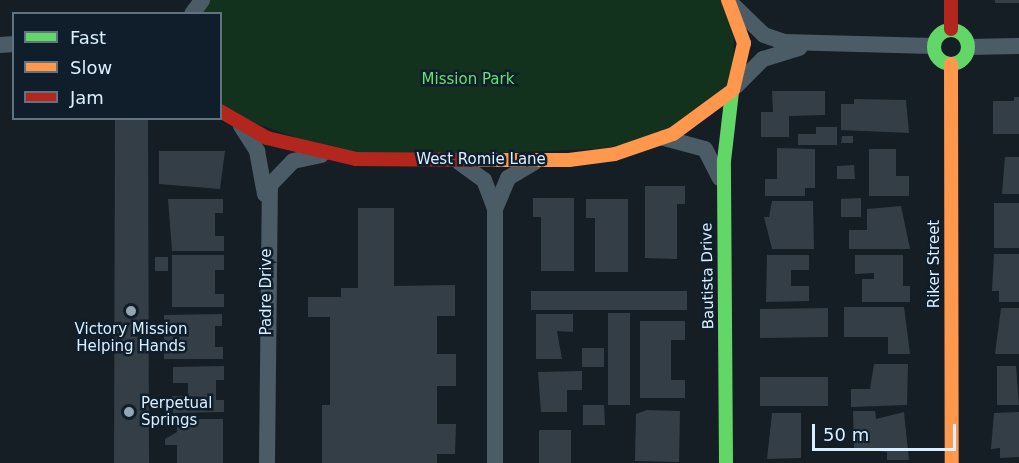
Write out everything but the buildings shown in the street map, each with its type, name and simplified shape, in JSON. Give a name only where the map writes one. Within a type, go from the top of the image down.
[{"type":"street","points":[[951,0],[951,29]]},
{"type":"street","name":"West Romie Lane","points":[[731,2],[774,40],[815,46],[933,46]]},
{"type":"street","name":"West Romie Lane","points":[[731,2],[744,44],[733,90]]},
{"type":"street","points":[[951,29],[963,34],[969,46],[963,59],[951,64],[940,60],[933,46],[939,34],[951,29]]},
{"type":"street","name":"West Romie Lane","points":[[222,112],[240,124],[321,155],[539,160],[593,158],[663,138],[704,116],[763,59],[815,46]]},
{"type":"street","points":[[969,46],[1019,46]]},
{"type":"street","name":"Riker Street","points":[[951,64],[952,463]]},
{"type":"street","name":"Bautista Drive","points":[[726,463],[723,186],[725,123],[733,90]]},
{"type":"street","points":[[240,124],[257,151],[267,204]]},
{"type":"street","points":[[663,138],[705,149],[723,186]]},
{"type":"street","name":"Padre Drive","points":[[267,463],[267,204],[270,185],[283,168],[321,155]]},
{"type":"street","points":[[454,159],[477,171],[495,209]]},
{"type":"street","points":[[495,463],[495,209],[508,178],[539,160]]},
{"type":"green space","name":"Mission Park","points":[[202,0],[728,0],[734,6],[733,90],[639,147],[356,159],[222,111],[222,12],[193,12]]},
{"type":"traffic: fast","points":[[951,30],[963,35],[968,47],[963,59],[951,64],[939,59],[934,47],[939,35],[951,30]]},
{"type":"traffic: fast","points":[[726,463],[724,161],[732,92]]},
{"type":"traffic: slow","points":[[475,160],[569,160],[615,154],[673,134],[733,90],[744,43],[728,0]]},
{"type":"traffic: slow","points":[[951,64],[952,463]]},
{"type":"traffic: jam","points":[[951,0],[951,29]]},
{"type":"traffic: jam","points":[[222,112],[267,138],[356,159],[475,160]]},
{"type":"place","name":"Victory Mission Helping Hands","points":[[131,311]]},
{"type":"place","name":"Perpetual Springs","points":[[129,412]]}]
